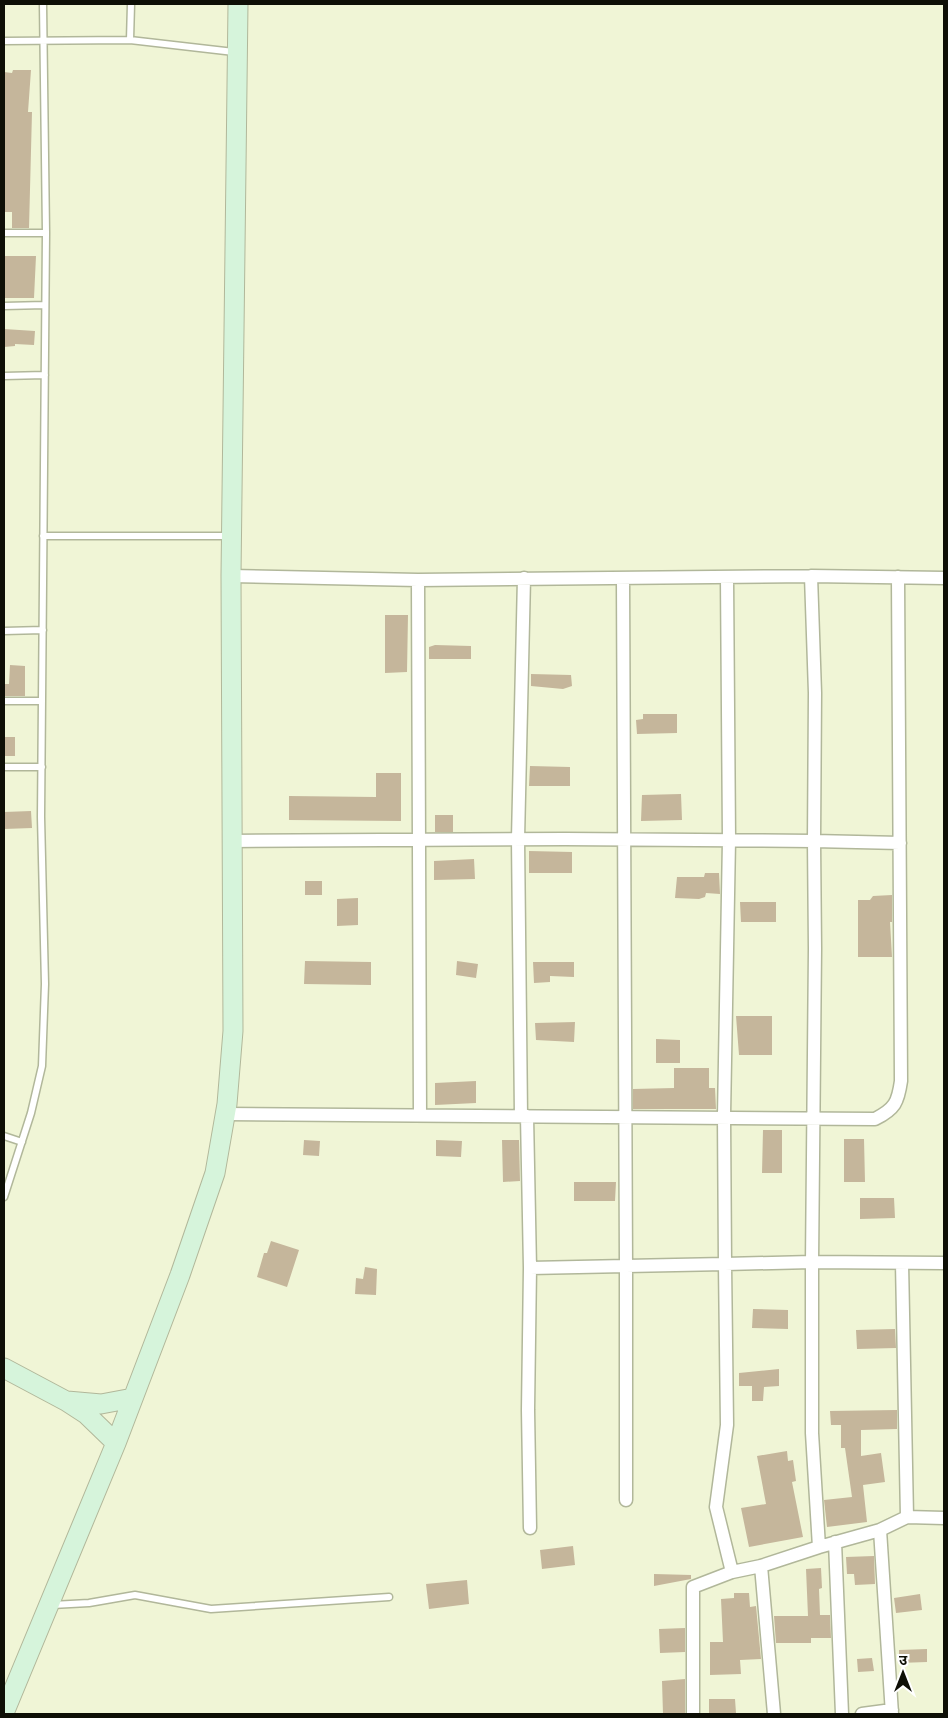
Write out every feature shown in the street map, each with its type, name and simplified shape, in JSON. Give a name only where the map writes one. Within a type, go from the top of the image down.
[{"type":"main road","points":[[4,1714],[116,1443],[180,1275],[215,1173],[225,1114],[233,1030],[231,576],[238,4]]},
{"type":"main road","points":[[4,1368],[66,1401],[86,1414],[116,1443]]},
{"type":"main road","points":[[66,1401],[101,1404],[133,1398]]},
{"type":"street","points":[[231,576],[418,580],[811,576],[944,578]]},
{"type":"street","points":[[811,576],[815,703],[812,1433],[819,1547]]},
{"type":"street","points":[[225,1114],[875,1118],[887,1113],[898,1100],[900,1081],[898,577]]},
{"type":"street","points":[[524,578],[518,839],[524,1116],[530,1268],[528,1410],[530,1528]]},
{"type":"street","points":[[727,578],[730,840],[724,1116],[727,1425],[716,1508],[732,1572]]},
{"type":"street","points":[[623,579],[626,1500]]},
{"type":"street","points":[[418,580],[420,1115]]},
{"type":"street","points":[[231,841],[518,839],[900,843]]},
{"type":"street","points":[[530,1268],[812,1262],[944,1263]]},
{"type":"street","points":[[902,1263],[907,1517]]},
{"type":"street","points":[[693,1714],[693,1587],[732,1572],[761,1566],[835,1542],[880,1530],[907,1517],[944,1518]]},
{"type":"street","points":[[862,1714],[892,1712],[880,1530]]},
{"type":"street","points":[[835,1542],[842,1714]]},
{"type":"street","points":[[761,1566],[774,1714]]},
{"type":"lane","points":[[4,1197],[22,1142],[42,1066],[45,984],[42,767],[46,305],[43,4]]},
{"type":"lane","points":[[130,4],[130,40]]},
{"type":"lane","points":[[4,40],[130,40],[238,53]]},
{"type":"lane","points":[[4,233],[46,233]]},
{"type":"lane","points":[[4,306],[46,305]]},
{"type":"lane","points":[[4,376],[45,375]]},
{"type":"lane","points":[[44,536],[232,536]]},
{"type":"lane","points":[[4,631],[43,630]]},
{"type":"lane","points":[[4,701],[42,701]]},
{"type":"lane","points":[[4,767],[42,767]]},
{"type":"lane","points":[[4,1136],[22,1142]]},
{"type":"lane","points":[[48,1605],[89,1603],[135,1595],[211,1609],[389,1597]]},
{"type":"building","points":[[13,70],[31,70],[28,112],[32,112],[29,228],[12,228],[12,212],[4,212],[4,72],[12,73]]},
{"type":"building","points":[[4,256],[36,256],[34,298],[4,298]]},
{"type":"building","points":[[4,329],[35,331],[34,345],[15,344],[15,346],[4,347]]},
{"type":"building","points":[[385,615],[408,615],[407,672],[385,673]]},
{"type":"building","points":[[435,645],[471,646],[471,659],[429,659],[429,647]]},
{"type":"building","points":[[10,665],[25,666],[25,696],[4,696],[4,684],[9,684]]},
{"type":"building","points":[[531,674],[571,675],[572,686],[563,689],[531,686]]},
{"type":"building","points":[[643,714],[677,714],[677,733],[637,734],[636,720],[643,719]]},
{"type":"building","points":[[4,737],[15,737],[15,756],[4,756]]},
{"type":"building","points":[[530,766],[570,767],[570,786],[529,786]]},
{"type":"building","points":[[376,773],[401,773],[401,821],[289,820],[289,796],[376,797]]},
{"type":"building","points":[[681,794],[682,820],[641,821],[642,795]]},
{"type":"building","points":[[31,811],[32,828],[4,829],[4,812]]},
{"type":"building","points":[[435,815],[453,815],[453,832],[435,832]]},
{"type":"building","points":[[529,851],[572,852],[572,873],[529,873]]},
{"type":"building","points":[[474,859],[475,879],[434,880],[434,861]]},
{"type":"building","points":[[705,873],[719,873],[720,894],[706,893],[705,897],[699,899],[675,898],[677,877],[704,877]]},
{"type":"building","points":[[305,881],[322,881],[322,895],[305,895]]},
{"type":"building","points":[[892,895],[892,922],[890,922],[892,957],[858,957],[858,900],[870,900],[873,896]]},
{"type":"building","points":[[358,898],[358,925],[337,926],[337,899]]},
{"type":"building","points":[[740,902],[776,902],[776,922],[741,922]]},
{"type":"building","points":[[305,961],[371,962],[371,985],[304,984]]},
{"type":"building","points":[[457,961],[478,964],[476,978],[456,975]]},
{"type":"building","points":[[533,962],[574,962],[574,977],[550,976],[550,982],[534,983]]},
{"type":"building","points":[[736,1016],[772,1016],[772,1055],[739,1055]]},
{"type":"building","points":[[575,1022],[574,1042],[536,1040],[535,1023]]},
{"type":"building","points":[[656,1039],[680,1040],[680,1063],[656,1063]]},
{"type":"building","points":[[674,1068],[709,1068],[709,1088],[715,1088],[716,1109],[633,1109],[633,1089],[674,1088]]},
{"type":"building","points":[[476,1081],[476,1103],[435,1105],[435,1083]]},
{"type":"building","points":[[763,1130],[782,1130],[782,1173],[762,1173]]},
{"type":"building","points":[[844,1139],[864,1139],[865,1182],[844,1182]]},
{"type":"building","points":[[304,1140],[320,1141],[319,1156],[303,1155]]},
{"type":"building","points":[[436,1140],[462,1141],[461,1157],[436,1156]]},
{"type":"building","points":[[502,1140],[519,1140],[520,1181],[503,1182]]},
{"type":"building","points":[[574,1182],[616,1182],[615,1201],[574,1201]]},
{"type":"building","points":[[860,1198],[894,1198],[895,1218],[860,1219]]},
{"type":"building","points":[[271,1241],[299,1250],[287,1287],[257,1277],[264,1253],[267,1253]]},
{"type":"building","points":[[365,1267],[377,1269],[376,1295],[355,1294],[356,1278],[363,1279]]},
{"type":"building","points":[[753,1309],[788,1310],[788,1329],[752,1328]]},
{"type":"building","points":[[895,1329],[896,1348],[857,1349],[856,1330]]},
{"type":"building","points":[[779,1369],[779,1386],[764,1387],[763,1401],[752,1401],[752,1386],[739,1386],[739,1373]]},
{"type":"building","points":[[897,1410],[897,1429],[861,1430],[861,1456],[881,1453],[885,1482],[863,1485],[867,1522],[827,1527],[824,1500],[852,1497],[845,1448],[841,1448],[841,1425],[831,1425],[830,1411]]},
{"type":"building","points":[[787,1451],[788,1461],[793,1460],[796,1481],[792,1482],[803,1537],[749,1547],[741,1508],[766,1504],[757,1456]]},
{"type":"building","points":[[573,1546],[575,1565],[542,1569],[540,1550]]},
{"type":"building","points":[[874,1556],[875,1584],[855,1585],[854,1574],[847,1574],[846,1557]]},
{"type":"building","points":[[821,1568],[822,1588],[819,1589],[820,1615],[830,1615],[831,1638],[811,1638],[811,1643],[776,1643],[774,1616],[808,1616],[806,1569]]},
{"type":"building","points":[[654,1574],[691,1575],[691,1579],[654,1586]]},
{"type":"building","points":[[467,1580],[469,1604],[429,1609],[426,1584]]},
{"type":"building","points":[[734,1593],[749,1593],[750,1607],[756,1606],[761,1659],[740,1660],[741,1674],[710,1675],[710,1642],[723,1642],[721,1599],[734,1598]]},
{"type":"building","points":[[920,1594],[922,1610],[896,1613],[894,1598]]},
{"type":"building","points":[[685,1628],[685,1652],[660,1653],[659,1629]]},
{"type":"building","points":[[927,1649],[927,1662],[899,1663],[899,1650]]},
{"type":"building","points":[[872,1658],[874,1671],[858,1672],[857,1659]]},
{"type":"building","points":[[685,1679],[685,1714],[663,1714],[662,1681]]},
{"type":"building","points":[[709,1699],[735,1699],[736,1713],[709,1713]]}]
